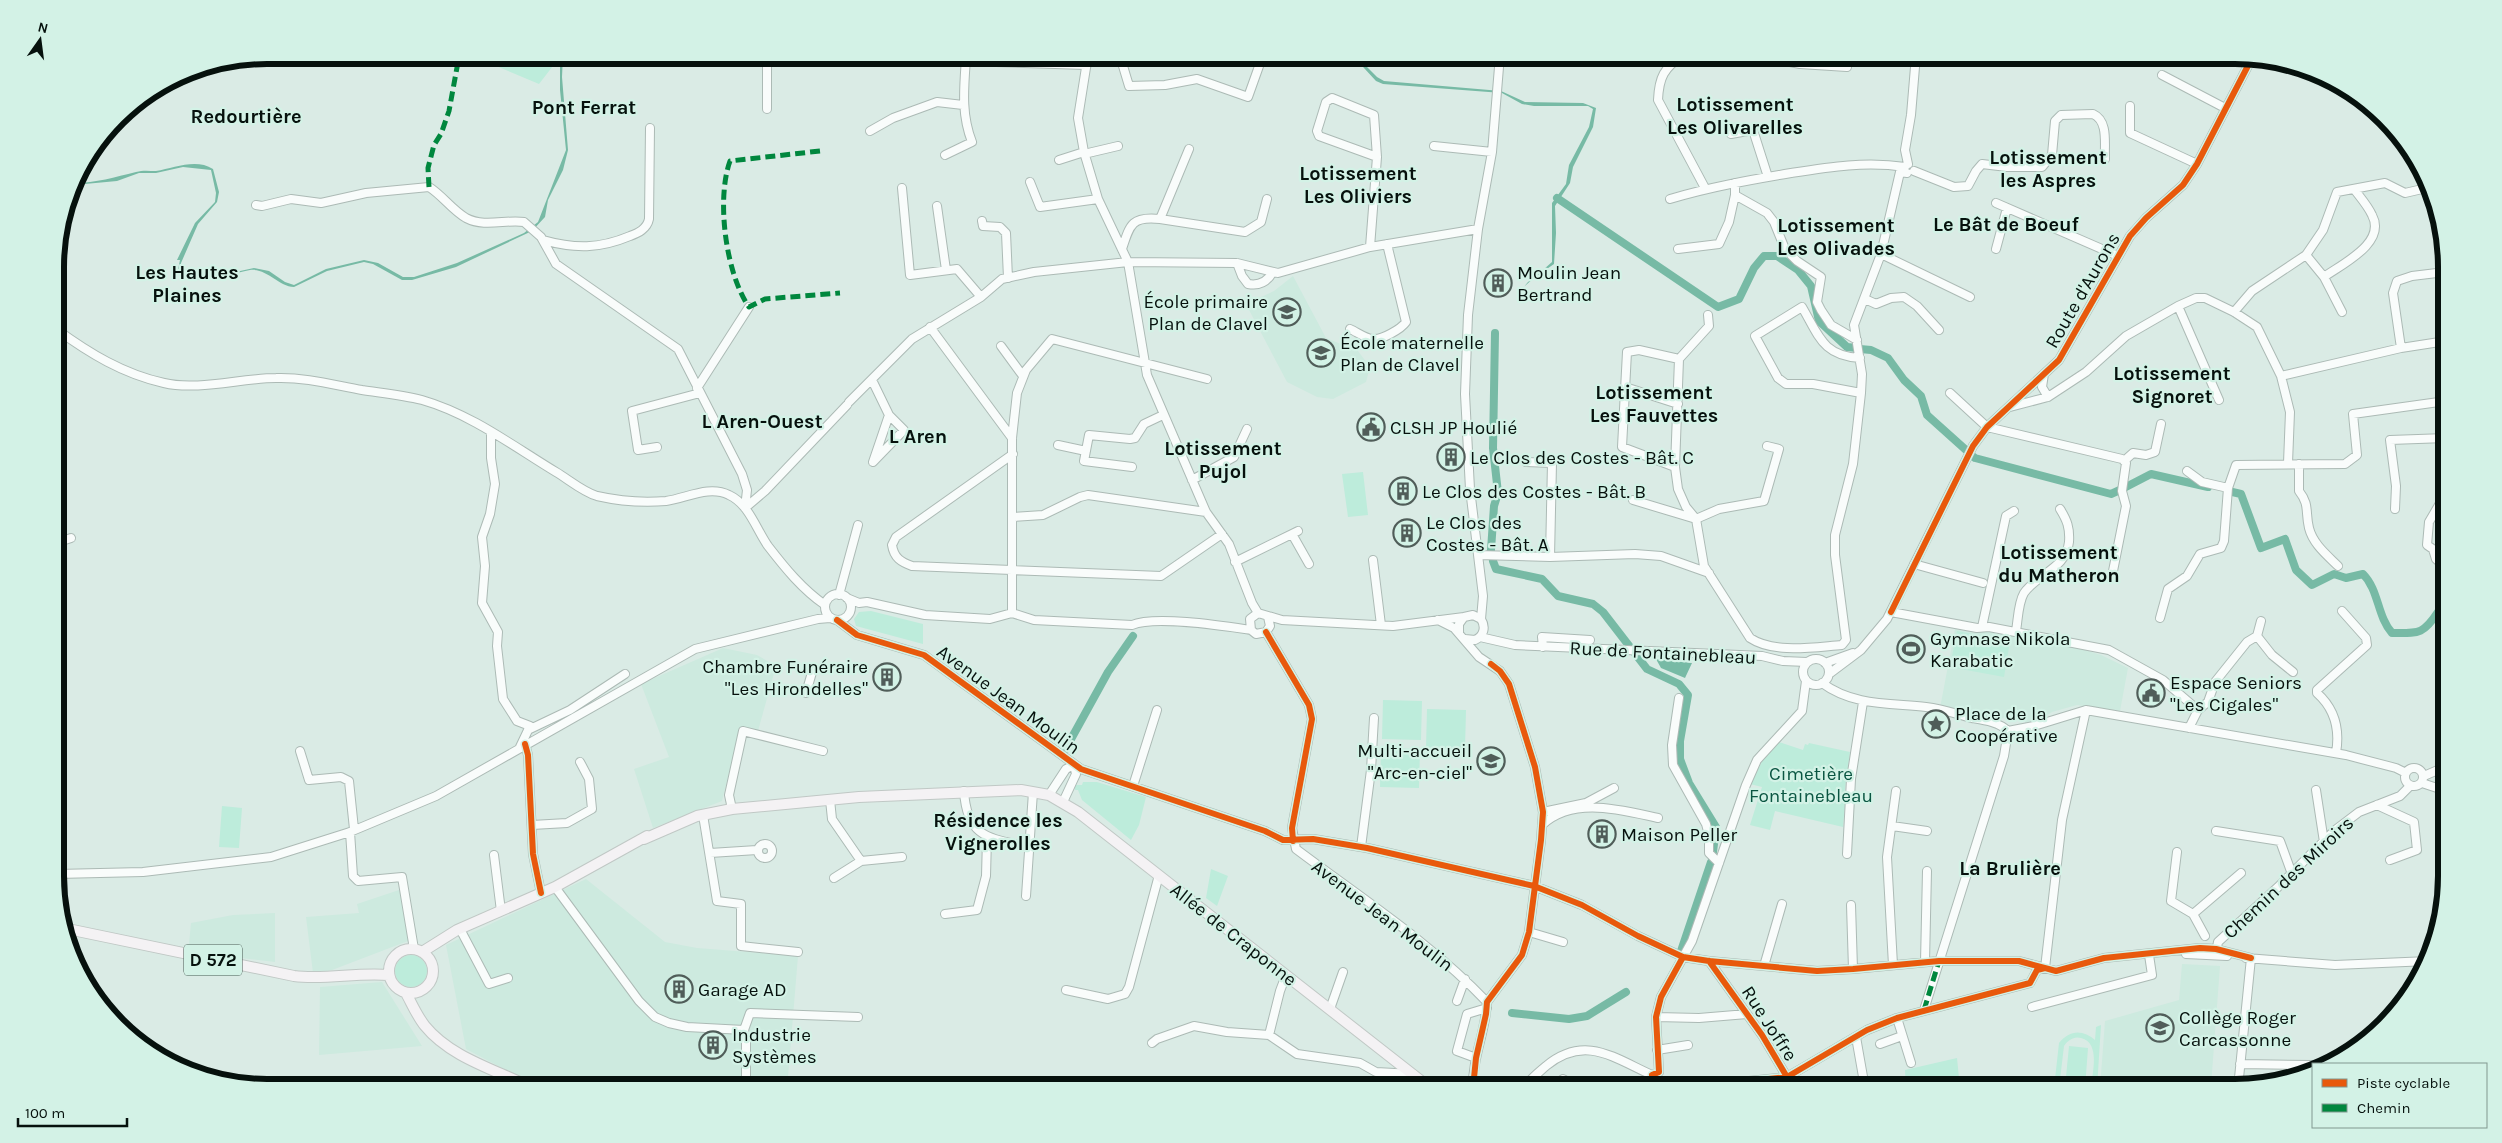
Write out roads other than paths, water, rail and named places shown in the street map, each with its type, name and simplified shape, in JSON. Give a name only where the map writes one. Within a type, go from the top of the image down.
[{"type":"main road","name":"Allée de Craponne","points":[[731,806],[964,791],[999,790],[1049,795],[1063,802],[1159,875],[1419,1079]]},
{"type":"main road","points":[[644,839],[703,815],[731,806]]},
{"type":"main road","points":[[440,939],[432,962],[433,977],[430,984],[419,992],[406,993],[395,987],[389,975],[390,963],[400,952],[418,950],[440,939],[460,929],[501,910],[555,887],[644,839],[674,820],[702,809],[731,806]]},
{"type":"main road","name":"D 572","points":[[71,930],[312,978],[364,973],[389,975]]},
{"type":"main road","points":[[418,950],[432,962]]},
{"type":"main road","name":"D 572","points":[[364,973],[390,963]]},
{"type":"main road","points":[[416,1013],[419,992]]},
{"type":"main road","points":[[406,993],[416,1013],[437,1038],[450,1047],[514,1079]]},
{"type":"street","points":[[767,64],[767,109]]},
{"type":"street","points":[[946,155],[972,142],[966,126],[962,105],[965,64]]},
{"type":"street","points":[[1056,64],[1086,65],[1078,118],[1084,153],[1098,199],[1128,262],[1144,364],[1163,415],[1206,512],[1222,534],[1235,562],[1252,603],[1256,634],[1282,620]]},
{"type":"street","points":[[1123,64],[1130,86],[1165,85],[1197,79],[1248,97],[1260,64]]},
{"type":"street","points":[[1491,664],[1481,653],[1477,645],[1481,635],[1481,604],[1483,596],[1470,489],[1465,394],[1468,315],[1478,229],[1492,152],[1499,64]]},
{"type":"street","points":[[1670,64],[1659,84],[1658,100],[1705,188]]},
{"type":"street","points":[[1800,64],[1847,67]]},
{"type":"street","points":[[1909,169],[1905,150],[1912,115],[1915,64]]},
{"type":"street","name":"Route d'Aurons","points":[[1806,696],[1861,650],[1890,612],[1973,446],[1987,427],[2059,360],[2130,236],[2146,218],[2183,185],[2197,164],[2224,108],[2249,64]]},
{"type":"street","points":[[2162,75],[2224,108]]},
{"type":"street","points":[[1370,247],[1377,157],[1374,115],[1332,98],[1326,102],[1316,130],[1319,136],[1377,157]]},
{"type":"street","points":[[870,131],[893,118],[937,102],[962,105]]},
{"type":"street","points":[[2130,106],[2130,133],[2197,164]]},
{"type":"street","points":[[1670,198],[1705,188],[1846,164],[1885,164],[1909,169],[1954,187],[1968,186],[1982,164],[2007,167],[2042,167],[2052,155],[2056,121],[2061,115],[2098,116],[2103,124],[2105,159]]},
{"type":"street","points":[[543,240],[584,246],[607,245],[639,233],[645,228],[649,219],[650,128]]},
{"type":"street","points":[[1731,134],[1752,130],[1768,177]]},
{"type":"street","points":[[1059,160],[1118,146]]},
{"type":"street","points":[[1434,146],[1492,152]]},
{"type":"street","points":[[1160,219],[1189,149]]},
{"type":"street","points":[[1708,315],[1709,326],[1678,359],[1675,467],[1678,489],[1686,507],[1696,519],[1704,566],[1750,638],[1758,643],[1769,646],[1814,647],[1842,645],[1846,640],[1835,555],[1835,535],[1853,464],[1861,393],[1860,358],[1854,325],[1881,254],[1900,172],[1909,169]]},
{"type":"street","points":[[1030,182],[1040,207],[1098,199]]},
{"type":"street","points":[[1678,250],[1719,244],[1729,222],[1735,195],[1735,183]]},
{"type":"street","points":[[2234,312],[2252,291],[2306,255],[2323,230],[2337,192],[2385,183],[2405,193],[2423,188]]},
{"type":"street","points":[[256,205],[262,206],[291,199],[321,203],[366,193],[429,187],[464,217],[475,221],[506,224],[520,221],[532,228],[543,240],[556,264],[571,277],[678,349],[742,474],[747,490],[745,508]]},
{"type":"street","points":[[902,188],[910,275],[957,268],[981,297]]},
{"type":"street","points":[[2324,277],[2373,239],[2376,229],[2373,216],[2354,189]]},
{"type":"street","points":[[1735,195],[1766,213],[1774,222],[1785,249],[1797,261],[1821,277],[1817,302],[1821,310],[1831,325],[1857,340]]},
{"type":"street","points":[[1122,249],[1129,228],[1135,220],[1146,218],[1160,219],[1245,232],[1261,222],[1267,200]]},
{"type":"street","points":[[1996,203],[2118,256]]},
{"type":"street","points":[[937,206],[946,270]]},
{"type":"street","points":[[1996,249],[2007,208]]},
{"type":"street","points":[[982,222],[983,226],[988,228],[1000,227],[1006,233],[1008,278]]},
{"type":"street","points":[[745,508],[765,491],[848,403],[912,339],[981,297],[1002,279],[1034,272],[1128,262],[1238,263],[1257,266],[1272,273],[1278,273],[1370,247],[1478,229]]},
{"type":"street","points":[[1350,329],[1371,339],[1377,339],[1402,327],[1406,322],[1387,244]]},
{"type":"street","points":[[1881,254],[1970,297]]},
{"type":"street","points":[[2306,255],[2324,277],[2342,312]]},
{"type":"street","points":[[1238,263],[1242,276],[1248,284],[1260,284],[1268,279],[1272,273]]},
{"type":"street","points":[[2401,348],[2393,293],[2397,281],[2412,276],[2438,273]]},
{"type":"street","points":[[1865,300],[1876,304],[1891,298],[1904,297],[1917,306],[1939,330]]},
{"type":"street","points":[[2009,407],[2048,397],[2086,372],[2126,336],[2188,301],[2204,298],[2234,312],[2257,327],[2281,376],[2290,412],[2288,463]]},
{"type":"street","points":[[2178,306],[2220,400]]},
{"type":"street","points":[[657,447],[638,450],[632,411],[699,391],[749,307]]},
{"type":"street","points":[[1860,358],[1835,354],[1823,342],[1802,307],[1755,336],[1778,378],[1786,384],[1813,384],[1861,393]]},
{"type":"street","points":[[930,327],[1012,438]]},
{"type":"street","points":[[64,334],[104,361],[166,384],[277,378],[306,380],[420,400],[446,408],[491,432],[594,495],[624,501],[666,501],[709,491],[720,491],[732,495],[745,508],[767,544],[813,597],[826,604],[834,619]]},
{"type":"street","points":[[1012,613],[1014,517],[1012,438],[1016,393],[1026,370],[1052,339],[1144,364],[1207,378]]},
{"type":"street","points":[[2281,376],[2401,348],[2438,342]]},
{"type":"street","points":[[1002,346],[1023,376]]},
{"type":"street","points":[[1675,467],[1622,447],[1627,352],[1639,350],[1678,359]]},
{"type":"street","points":[[2044,373],[2042,387],[2048,397]]},
{"type":"street","points":[[872,380],[889,415],[904,430],[873,462],[889,415]]},
{"type":"street","points":[[1625,387],[1678,404]]},
{"type":"street","points":[[1950,393],[1987,427],[2125,462]]},
{"type":"street","points":[[2160,618],[2168,589],[2187,576],[2200,554],[2221,548],[2224,541],[2228,488],[2236,465],[2288,463],[2345,464],[2357,455],[2352,414],[2438,402]]},
{"type":"street","points":[[1132,467],[1084,461],[1089,436],[1135,438],[1144,424],[1163,415]]},
{"type":"street","points":[[2112,576],[2126,506],[2122,492],[2125,462],[2133,453],[2146,455],[2155,452],[2161,424]]},
{"type":"street","points":[[1192,480],[1234,458],[1246,429]]},
{"type":"street","points":[[491,432],[491,458],[495,484],[490,514],[482,537],[485,566],[482,603],[498,632],[497,646],[503,699],[512,716],[517,721],[530,726],[522,746]]},
{"type":"street","points":[[2395,509],[2396,486],[2390,440],[2438,438]]},
{"type":"street","points":[[1058,446],[1086,451]]},
{"type":"street","points":[[1633,500],[1696,519],[1720,510],[1764,501],[1778,449],[1768,446]]},
{"type":"street","points":[[1013,454],[896,537],[892,545],[895,556],[902,562],[912,566],[1161,576],[1222,534]]},
{"type":"street","points":[[1526,462],[1552,463],[1550,558]]},
{"type":"street","points":[[2300,464],[2299,491],[2306,500],[2309,529],[2316,543],[2338,566]]},
{"type":"street","points":[[2187,471],[2202,482],[2228,488]]},
{"type":"street","points":[[1014,517],[1043,515],[1080,496],[1088,495],[1206,512]]},
{"type":"street","points":[[2438,507],[2429,522],[2427,545],[2438,552]]},
{"type":"street","points":[[2016,631],[2023,595],[2029,587],[2058,565],[2068,551],[2070,534],[2067,519],[2060,509]]},
{"type":"street","points":[[1982,627],[2006,516],[2014,511]]},
{"type":"street","points":[[849,630],[849,612],[843,597],[858,525]]},
{"type":"street","points":[[1235,562],[1295,533],[1309,564]]},
{"type":"street","points":[[64,540],[71,538]]},
{"type":"street","points":[[2433,549],[2438,561]]},
{"type":"street","points":[[1478,555],[1550,558],[1635,554],[1660,556],[1709,573]]},
{"type":"street","points":[[1373,560],[1381,625]]},
{"type":"street","points":[[1914,564],[1983,583]]},
{"type":"street","points":[[818,619],[826,604],[843,597],[859,603],[868,602],[925,615],[990,619],[1012,613],[1034,620],[1132,625],[1141,621],[1231,627],[1268,617],[1282,620],[1381,625],[1466,616],[1481,619]]},
{"type":"street","points":[[64,874],[143,872],[271,857],[352,831],[436,796],[695,649],[818,619],[834,619],[849,612],[859,603]]},
{"type":"street","points":[[1481,604],[1458,624],[1462,636],[1471,640],[1481,635]]},
{"type":"street","points":[[2336,753],[2337,727],[2329,707],[2316,693],[2317,690],[2366,648],[2367,641],[2342,611]]},
{"type":"street","points":[[1890,612],[1977,628],[2016,631],[2109,650],[2163,680],[2198,710]]},
{"type":"street","points":[[1268,617],[1268,629],[1309,705],[1312,719],[1292,828],[1293,841],[1313,839],[1360,847],[1534,886],[1582,905],[1638,936],[1683,957],[1709,961],[1817,970],[1853,970],[1939,961],[2019,961],[2056,971],[2104,958],[2202,951],[2216,948],[2251,958],[2335,965],[2419,961]]},
{"type":"street","name":"Avenue Jean Moulin","points":[[834,619],[863,637],[924,655],[1074,765],[1265,830],[1282,840],[1293,841],[1296,849],[1465,979],[1487,1005]]},
{"type":"street","points":[[1438,620],[1454,628],[1478,657],[1500,671],[1509,684],[1535,766],[1542,812],[1529,932],[1522,955],[1487,1005],[1476,1058],[1474,1079]]},
{"type":"street","points":[[2189,728],[2198,710],[2208,702],[2215,682],[2247,642],[2257,636],[2261,622]]},
{"type":"street","name":"Rue de Fontainebleau","points":[[1481,635],[1515,645],[1635,652],[1762,656],[1783,661],[1816,661]]},
{"type":"street","points":[[2257,636],[2272,654],[2293,672]]},
{"type":"street","name":"Rue de Fontainebleau","points":[[1543,647],[1542,637],[1590,640]]},
{"type":"street","points":[[1814,647],[1816,661],[1828,676],[1835,692]]},
{"type":"street","points":[[1652,1075],[1659,1072],[1656,1017],[1661,997],[1692,941],[1757,760],[1802,711],[1806,696],[1806,681],[1803,672],[1816,661],[1861,650]]},
{"type":"street","name":"Rue de Fontainebleau","points":[[1783,661],[1803,672]]},
{"type":"street","points":[[806,693],[813,669]]},
{"type":"street","points":[[528,730],[570,710],[625,674]]},
{"type":"street","points":[[1806,681],[1819,684],[1863,702],[1928,708],[1988,721],[2004,727],[2008,731]]},
{"type":"street","points":[[1679,698],[1672,744],[1673,765],[1706,824],[1709,835],[1709,854],[1719,863]]},
{"type":"street","points":[[1847,854],[1850,779],[1863,702]]},
{"type":"street","points":[[1133,786],[1156,710]]},
{"type":"street","points":[[2008,731],[2034,726],[2086,710],[2336,753],[2396,768],[2406,773]]},
{"type":"street","points":[[2045,968],[2062,820],[2086,710]]},
{"type":"street","points":[[1360,847],[1371,770],[1374,718]]},
{"type":"street","points":[[731,806],[729,795],[743,731],[823,751]]},
{"type":"street","points":[[1924,1010],[2004,756],[2008,731]]},
{"type":"street","points":[[522,746],[528,755],[533,854],[541,893]]},
{"type":"street","points":[[300,751],[308,780],[341,777],[349,781],[353,876],[358,881],[402,877],[418,950]]},
{"type":"street","points":[[532,825],[567,823],[592,809],[589,779],[580,762]]},
{"type":"street","points":[[1049,795],[1066,769],[1074,765],[1076,774],[1063,802]]},
{"type":"street","points":[[2438,771],[2423,779],[2417,786],[2410,786],[2405,779],[2406,773],[2410,769],[2416,768],[2423,779],[2438,788]]},
{"type":"street","name":"Chemin des Miroirs","points":[[2202,951],[2205,936],[2210,936],[2216,948],[2324,842],[2358,812],[2400,796],[2410,786]]},
{"type":"street","points":[[1542,812],[1586,803],[1614,788]]},
{"type":"street","points":[[2316,790],[2324,842]]},
{"type":"street","points":[[964,791],[973,826],[987,838],[1029,846]]},
{"type":"street","points":[[1892,966],[1887,857],[1896,791]]},
{"type":"street","points":[[1026,896],[1032,792]]},
{"type":"street","points":[[830,800],[832,819],[861,861]]},
{"type":"street","points":[[2378,805],[2414,822],[2417,850],[2390,860]]},
{"type":"street","points":[[1542,825],[1552,816],[1566,811],[1602,807],[1658,818]]},
{"type":"street","points":[[703,815],[717,901],[741,904],[741,946],[798,952]]},
{"type":"street","points":[[1892,826],[1927,831]]},
{"type":"street","points":[[2216,831],[2280,841],[2292,874]]},
{"type":"street","points":[[945,914],[977,910],[986,876],[987,838]]},
{"type":"street","points":[[710,853],[757,850]]},
{"type":"street","points":[[2177,852],[2171,901],[2193,914],[2205,936]]},
{"type":"street","points":[[494,855],[501,910]]},
{"type":"street","points":[[834,878],[861,861],[902,857]]},
{"type":"street","points":[[1925,962],[1927,871]]},
{"type":"street","points":[[2193,914],[2241,873]]},
{"type":"street","points":[[1066,990],[1108,999],[1125,994],[1129,987],[1159,875]]},
{"type":"street","points":[[555,887],[639,1001],[655,1017],[687,1027],[744,1030]]},
{"type":"street","points":[[1764,966],[1782,904]]},
{"type":"street","points":[[1851,905],[1853,970]]},
{"type":"street","points":[[460,929],[489,984],[508,978]]},
{"type":"street","points":[[1529,932],[1562,942]]},
{"type":"street","points":[[2032,1007],[2152,975],[2149,954]]},
{"type":"street","points":[[2239,1079],[2251,958]]},
{"type":"street","name":"Rue Joffre","points":[[1709,961],[1747,1014],[1787,1077]]},
{"type":"street","points":[[1776,1079],[1787,1077],[1856,1037],[1897,1018],[2030,982],[2037,970],[2045,968]]},
{"type":"street","points":[[1330,1009],[1344,972]]},
{"type":"street","points":[[1269,1035],[1280,990],[1286,975]]},
{"type":"street","points":[[1457,1001],[1465,979]]},
{"type":"street","points":[[1476,1058],[1457,1051],[1468,1014],[1487,1005]]},
{"type":"street","points":[[746,1079],[746,1039],[744,1030],[750,1013],[858,1017]]},
{"type":"street","points":[[1656,1017],[1699,1018],[1747,1014]]},
{"type":"street","points":[[1897,1018],[1911,1062]]},
{"type":"street","points":[[1152,1043],[1157,1039],[1194,1026],[1227,1032],[1269,1035],[1297,1054],[1360,1063],[1376,1072],[1413,1074]]},
{"type":"street","points":[[1880,1044],[1902,1036]]},
{"type":"street","points":[[1856,1037],[1863,1079]]},
{"type":"street","points":[[1657,1050],[1688,1044]]},
{"type":"street","points":[[1530,1079],[1550,1063],[1571,1050],[1599,1051],[1620,1058],[1652,1075]]},
{"type":"street","points":[[2240,1064],[2307,1066]]},
{"type":"waterway","points":[[1557,198],[1718,307],[1739,299],[1754,268],[1764,256],[1777,256],[1798,270],[1811,286],[1819,321],[1847,347],[1857,348]]},
{"type":"waterway","points":[[1491,550],[1494,506],[1498,493],[1493,448],[1495,333]]},
{"type":"waterway","points":[[1860,349],[1871,350],[1888,358],[1904,380],[1921,396],[1927,415],[1966,450]]},
{"type":"waterway","points":[[1971,455],[1975,458],[2111,494],[2122,489]]},
{"type":"waterway","points":[[2122,489],[2151,474],[2208,487]]},
{"type":"waterway","points":[[2228,491],[2241,494],[2261,548],[2285,539],[2296,570],[2312,585],[2334,574],[2346,578],[2363,574],[2372,588],[2383,619],[2392,633],[2408,633],[2424,629],[2438,612]]},
{"type":"waterway","points":[[1493,561],[1496,569],[1542,579],[1558,596],[1593,604],[1603,612],[1647,669],[1679,684],[1688,695],[1680,741],[1680,759],[1689,783],[1716,827],[1713,852]]},
{"type":"waterway","points":[[1065,750],[1108,672],[1133,636]]},
{"type":"waterway","points":[[1681,951],[1711,862]]},
{"type":"waterway","points":[[1512,1013],[1569,1019],[1587,1016],[1626,992]]},
{"type":"place","name":"Moulin Jean Bertrand","points":[[1498,283]]},
{"type":"place","name":"École primaire Plan de Clavel","points":[[1287,312]]},
{"type":"place","name":"École maternelle Plan de Clavel","points":[[1321,353]]},
{"type":"place","name":"CLSH JP Houlié","points":[[1371,427]]},
{"type":"place","name":"Le Clos des Costes - Bât. C","points":[[1451,457]]},
{"type":"place","name":"Le Clos des Costes - Bât. B","points":[[1403,491]]},
{"type":"place","name":"Le Clos des Costes - Bât. A","points":[[1407,533]]},
{"type":"place","name":"Gymnase Nikola Karabatic","points":[[1911,649]]},
{"type":"place","name":"Chambre Funéraire \"Les Hirondelles\"","points":[[887,677]]},
{"type":"place","name":"Espace Seniors \"Les Cigales\"","points":[[2151,693]]},
{"type":"place","name":"Place de la Coopérative","points":[[1936,724]]},
{"type":"place","name":"Multi-accueil \"Arc-en-ciel\"","points":[[1491,761]]},
{"type":"place","name":"Maison Peller","points":[[1602,834]]},
{"type":"place","name":"Garage AD","points":[[679,989]]},
{"type":"place","name":"Collège Roger Carcassonne","points":[[2160,1028]]},
{"type":"place","name":"Industrie Systèmes","points":[[713,1045]]},
{"type":"district","name":"Pont Ferrat","points":[[584,107]]},
{"type":"district","name":"Redourtière","points":[[246,116]]},
{"type":"district","name":"Lotissement Les Olivarelles","points":[[1735,116]]},
{"type":"district","name":"Lotissement les Aspres","points":[[2048,168]]},
{"type":"district","name":"Lotissement Les Oliviers","points":[[1358,184]]},
{"type":"district","name":"Le Bât de Boeuf","points":[[2006,224]]},
{"type":"district","name":"Lotissement Les Olivades","points":[[1836,236]]},
{"type":"district","name":"Les Hautes Plaines","points":[[187,284]]},
{"type":"district","name":"Lotissement Signoret","points":[[2172,384]]},
{"type":"district","name":"Lotissement Les Fauvettes","points":[[1654,404]]},
{"type":"district","name":"L Aren-Ouest","points":[[762,421]]},
{"type":"district","name":"L Aren","points":[[918,436]]},
{"type":"district","name":"Lotissement Pujol","points":[[1223,460]]},
{"type":"district","name":"Lotissement du Matheron","points":[[2059,564]]},
{"type":"district","name":"Résidence les Vignerolles","points":[[998,832]]},
{"type":"district","name":"La Brulière","points":[[2010,868]]},
{"type":"park label","name":"Cimetière Fontainebleau","points":[[1811,784]]}]
